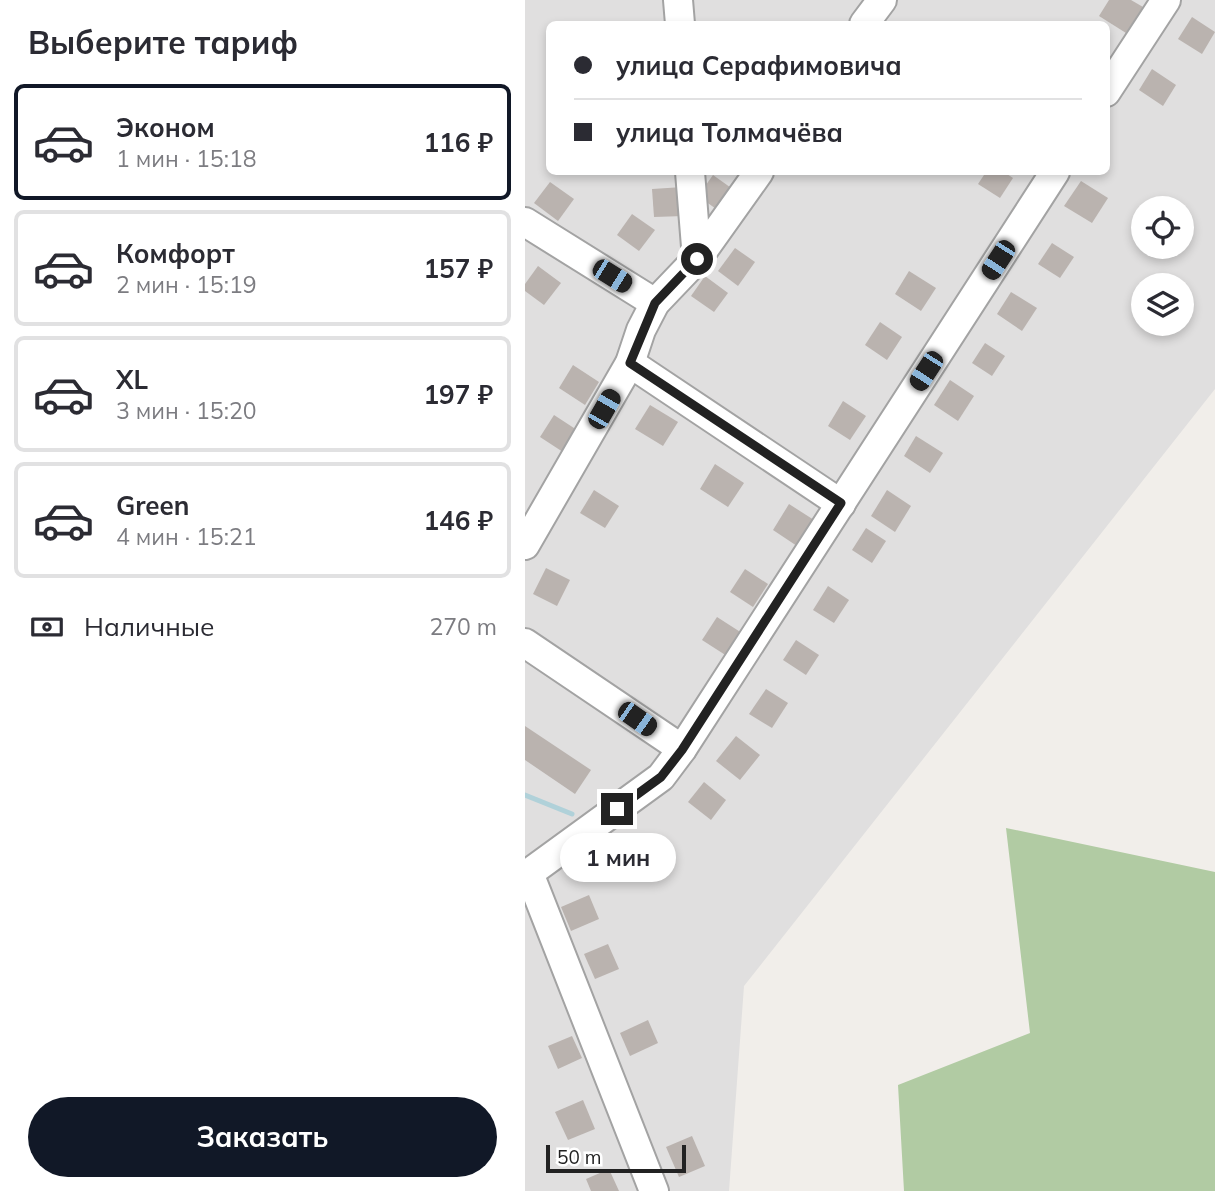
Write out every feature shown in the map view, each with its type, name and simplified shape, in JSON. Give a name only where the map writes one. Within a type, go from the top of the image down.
[{"type":"street","points":[[678,0],[680,21]]},
{"type":"street","points":[[866,21],[881,0]]},
{"type":"street","points":[[1110,86],[1166,0]]},
{"type":"street","points":[[690,175],[697,259]]},
{"type":"street","points":[[525,545],[630,363],[655,303],[697,259],[757,175]]},
{"type":"street","points":[[654,1191],[527,875],[661,777],[682,750],[1053,175]]},
{"type":"street","points":[[525,222],[655,303]]},
{"type":"street","points":[[630,363],[841,503]]},
{"type":"street","points":[[525,643],[682,750]]},
{"type":"shaded area","points":[[525,0],[1215,0],[1215,389],[744,986],[729,1191],[525,1191]]},
{"type":"green space","points":[[1006,828],[1215,872],[1215,1191],[904,1191],[898,1085],[1030,1033]]},
{"type":"building","points":[[1109,0],[1131,0],[1143,7],[1126,33],[1099,16]]},
{"type":"building","points":[[1192,17],[1215,32],[1202,54],[1178,39]]},
{"type":"building","points":[[1152,69],[1176,85],[1163,106],[1139,90]]},
{"type":"building","points":[[713,175],[734,190],[719,211],[698,196]]},
{"type":"building","points":[[984,175],[1008,175],[1013,178],[1000,198],[978,184]]},
{"type":"building","points":[[1081,181],[1108,198],[1092,223],[1064,206]]},
{"type":"building","points":[[550,182],[574,199],[558,221],[534,203]]},
{"type":"building","points":[[683,187],[684,216],[654,217],[652,189]]},
{"type":"building","points":[[632,214],[655,230],[639,251],[617,235]]},
{"type":"building","points":[[1052,243],[1074,257],[1060,278],[1038,264]]},
{"type":"building","points":[[735,248],[755,262],[738,286],[718,271]]},
{"type":"building","points":[[538,266],[561,283],[544,305],[525,291],[525,284]]},
{"type":"building","points":[[909,271],[936,288],[921,311],[895,294]]},
{"type":"building","points":[[705,276],[728,293],[714,312],[691,296]]},
{"type":"building","points":[[1011,292],[1037,308],[1022,331],[997,314]]},
{"type":"building","points":[[880,322],[902,337],[887,360],[865,345]]},
{"type":"building","points":[[985,343],[1005,356],[992,376],[972,363]]},
{"type":"building","points":[[573,365],[599,382],[585,405],[559,388]]},
{"type":"building","points":[[950,380],[974,396],[958,421],[934,405]]},
{"type":"building","points":[[843,401],[866,416],[850,440],[828,426]]},
{"type":"building","points":[[650,405],[678,422],[663,446],[635,429]]},
{"type":"building","points":[[554,415],[577,430],[563,452],[540,437]]},
{"type":"building","points":[[916,436],[943,453],[930,473],[904,456]]},
{"type":"building","points":[[715,464],[744,483],[728,507],[700,489]]},
{"type":"building","points":[[594,490],[619,506],[605,528],[580,513]]},
{"type":"building","points":[[887,490],[911,506],[895,532],[871,516]]},
{"type":"building","points":[[789,504],[814,520],[797,546],[773,530]]},
{"type":"building","points":[[866,528],[886,541],[872,563],[852,550]]},
{"type":"building","points":[[546,568],[570,580],[557,606],[533,594]]},
{"type":"building","points":[[745,569],[768,584],[753,607],[730,592]]},
{"type":"building","points":[[828,586],[849,600],[834,623],[813,610]]},
{"type":"building","points":[[717,617],[745,635],[730,658],[702,640]]},
{"type":"building","points":[[796,640],[819,655],[806,675],[783,660]]},
{"type":"building","points":[[766,689],[788,703],[772,728],[749,714]]},
{"type":"building","points":[[525,726],[591,770],[575,794],[525,760]]},
{"type":"building","points":[[736,736],[760,755],[740,780],[716,761]]},
{"type":"building","points":[[704,782],[726,800],[711,820],[688,802]]},
{"type":"building","points":[[589,895],[599,919],[571,931],[561,907]]},
{"type":"building","points":[[608,944],[619,969],[595,979],[584,954]]},
{"type":"building","points":[[648,1020],[658,1043],[630,1056],[620,1033]]},
{"type":"building","points":[[572,1036],[582,1058],[558,1069],[548,1046]]},
{"type":"building","points":[[583,1100],[595,1129],[568,1140],[555,1112]]},
{"type":"building","points":[[692,1136],[705,1166],[679,1177],[666,1147]]},
{"type":"building","points":[[609,1169],[619,1191],[591,1191],[586,1179]]},
{"type":"waterway","points":[[525,795],[572,814]]},
{"type":"route","points":[[617,809],[661,777],[682,750],[841,503],[630,363],[641,330],[655,303],[697,259]]}]
